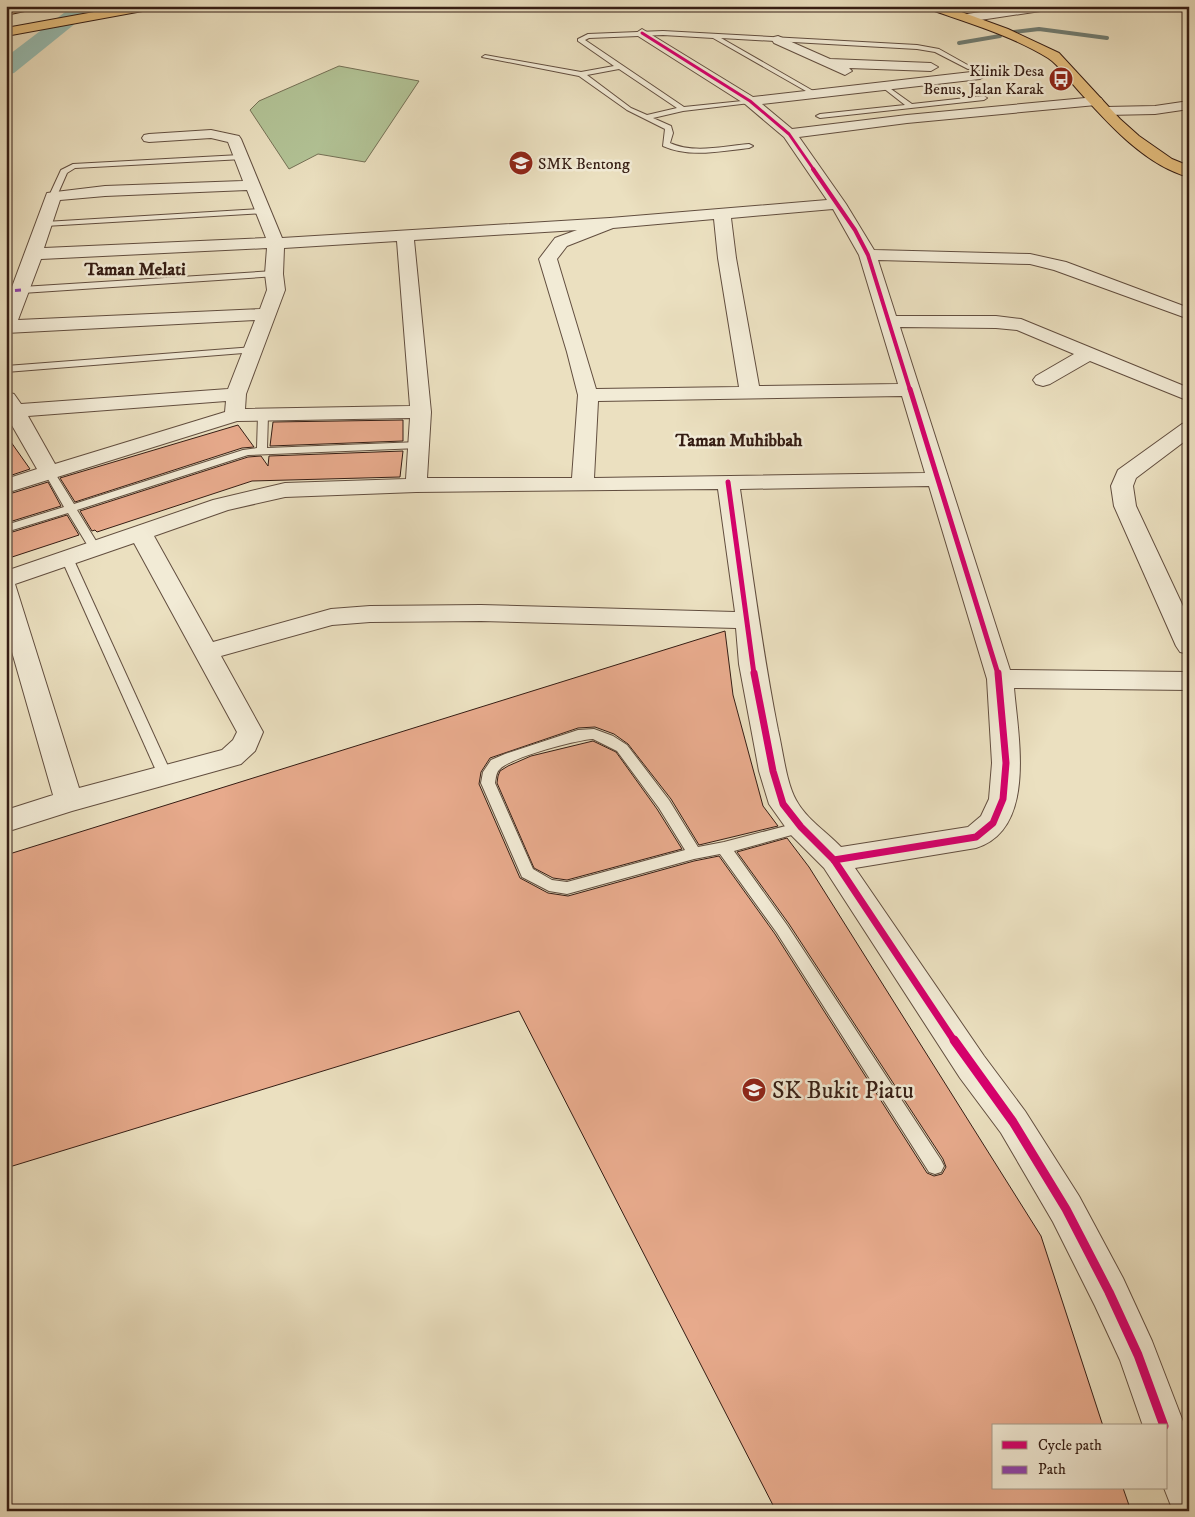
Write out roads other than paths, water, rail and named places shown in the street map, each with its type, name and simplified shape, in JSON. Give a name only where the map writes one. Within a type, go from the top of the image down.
[{"type":"main road","points":[[6,25],[111,6]]},
{"type":"main road","points":[[6,32],[148,6]]},
{"type":"main road","points":[[933,6],[1034,45],[1054,56],[1134,139],[1148,150],[1189,172]]},
{"type":"main road","points":[[6,11],[33,10]]},
{"type":"main road","points":[[6,19],[33,10]]},
{"type":"street","points":[[967,18],[1047,6]]},
{"type":"street","points":[[642,33],[750,101],[789,134],[855,230],[868,255],[890,321],[936,479],[1000,679],[1006,764],[1004,799],[993,823],[976,837],[834,860]]},
{"type":"street","points":[[778,40],[878,86]]},
{"type":"street","points":[[830,63],[975,72]]},
{"type":"street","points":[[750,101],[975,72]]},
{"type":"street","points":[[975,72],[988,93],[984,98]]},
{"type":"street","points":[[789,134],[954,114],[1101,106],[1155,110],[1189,105]]},
{"type":"street","points":[[150,138],[211,134],[229,136],[234,139],[276,243],[274,274],[276,290],[236,394],[235,415]]},
{"type":"street","points":[[254,185],[105,191],[53,196],[22,290],[6,326],[267,314]]},
{"type":"street","points":[[34,254],[276,243],[610,223],[838,204]]},
{"type":"street","points":[[722,214],[727,258],[750,392]]},
{"type":"street","points":[[583,484],[588,394],[578,352],[548,259],[561,242],[610,223]]},
{"type":"street","points":[[406,235],[421,412],[416,485]]},
{"type":"street","points":[[868,255],[1030,259],[1060,266],[1189,314]]},
{"type":"street","points":[[890,321],[1010,323],[1035,330],[1189,394]]},
{"type":"street","points":[[1043,380],[1088,353]]},
{"type":"street","points":[[588,394],[910,390]]},
{"type":"street","points":[[49,472],[9,404],[236,394]]},
{"type":"street","points":[[6,486],[235,415],[421,412]]},
{"type":"street","points":[[1189,428],[1126,475],[1122,486],[1125,506],[1189,646]]},
{"type":"street","points":[[6,579],[221,504],[269,492],[416,485],[936,479]]},
{"type":"street","points":[[728,482],[748,620],[752,664],[773,771],[783,804],[801,827],[834,860],[972,1067],[1013,1122],[1066,1209],[1109,1292],[1138,1355],[1163,1424]]},
{"type":"street","points":[[6,821],[69,801],[231,757],[243,748],[248,741],[250,732],[140,532]]},
{"type":"street","points":[[6,588],[69,801]]},
{"type":"street","points":[[207,652],[331,617],[370,614],[500,614],[748,620]]},
{"type":"street","points":[[1000,679],[1189,681]]},
{"type":"street","points":[[1168,1437],[1189,1498]]},
{"type":"lane","points":[[683,109],[580,40],[588,36],[642,33],[929,48],[943,52],[975,72]]},
{"type":"lane","points":[[713,36],[812,93]]},
{"type":"lane","points":[[485,57],[582,74],[619,67]]},
{"type":"lane","points":[[582,74],[629,109],[644,118],[668,128],[669,133],[666,144],[670,147],[686,150],[749,146]]},
{"type":"lane","points":[[878,86],[911,106]]},
{"type":"lane","points":[[820,116],[984,98]]},
{"type":"lane","points":[[644,118],[683,109],[750,101]]},
{"type":"lane","points":[[53,196],[64,172],[73,166],[240,157]]},
{"type":"lane","points":[[45,224],[262,211]]},
{"type":"lane","points":[[22,290],[274,274]]},
{"type":"lane","points":[[6,369],[254,350]]},
{"type":"lane","points":[[262,450],[263,414]]},
{"type":"lane","points":[[6,529],[233,455],[262,450],[419,445]]},
{"type":"lane","points":[[49,472],[95,549]]},
{"type":"lane","points":[[67,558],[164,775]]},
{"type":"lane","points":[[694,853],[664,804],[622,748],[608,739],[594,734],[578,735],[510,757],[496,764],[490,772],[488,783],[520,860],[527,873],[549,885],[567,888],[694,853],[724,848],[801,827]]},
{"type":"lane","points":[[724,848],[782,929],[935,1166]]},
{"type":"waterway","points":[[6,68],[87,6]]},
{"type":"waterway","points":[[1014,32],[1039,29],[1107,38]]},
{"type":"waterway","points":[[959,43],[1000,36]]},
{"type":"place","name":"Klinik Desa Benus, Jalan Karak","points":[[1061,79]]},
{"type":"place","name":"SMK Bentong","points":[[521,163]]},
{"type":"place","name":"SK Bukit Piatu","points":[[754,1090]]},
{"type":"district","name":"Taman Melati","points":[[135,269]]},
{"type":"district","name":"Taman Muhibbah","points":[[739,440]]}]
